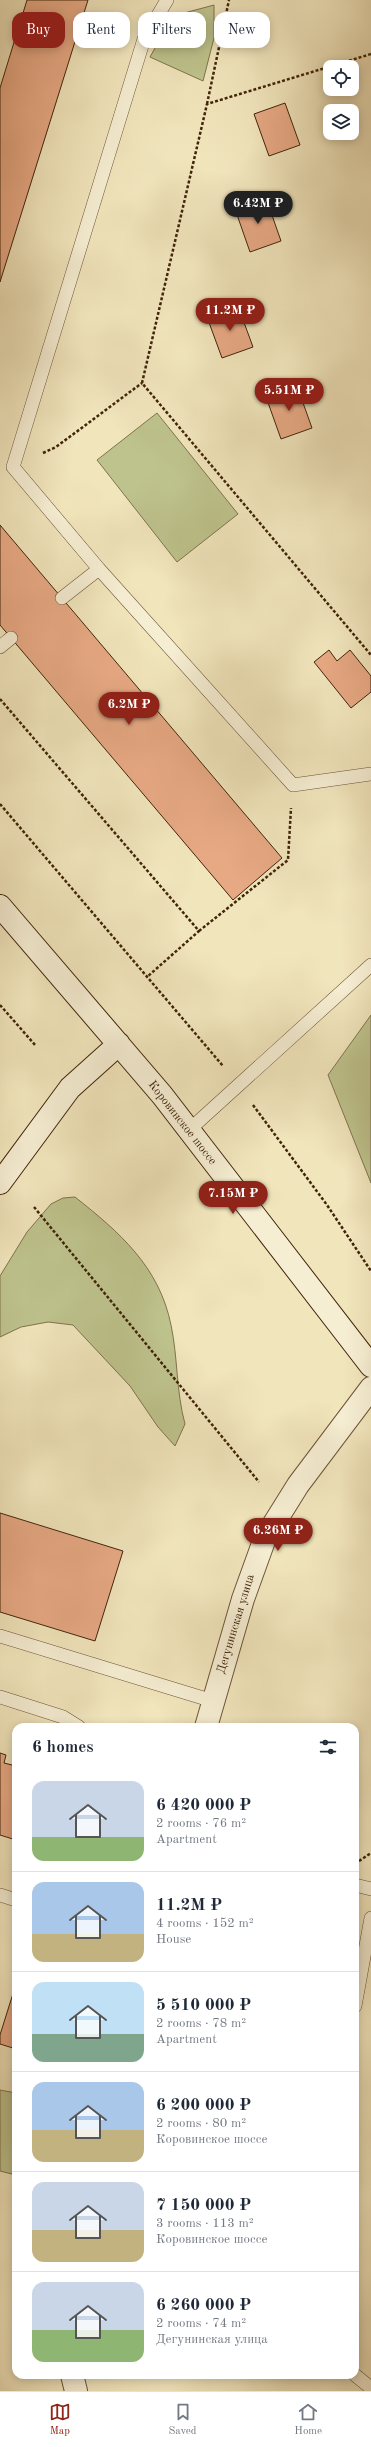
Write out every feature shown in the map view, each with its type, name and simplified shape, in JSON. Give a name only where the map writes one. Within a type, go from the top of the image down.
[{"type":"main road","name":"Коровинское шоссе","points":[[0,906],[162,1094],[188,1131],[371,1366]]},
{"type":"main road","points":[[0,1183],[70,1088],[119,1044]]},
{"type":"main road","name":"Дегунинская улица","points":[[207,1723],[243,1599],[265,1538],[298,1485],[371,1388]]},
{"type":"main road","points":[[73,2379],[76,2391]]},
{"type":"lane","points":[[167,0],[144,40],[13,467],[99,569],[293,785],[371,774]]},
{"type":"lane","points":[[62,598],[99,569]]},
{"type":"lane","points":[[0,647],[11,638]]},
{"type":"lane","points":[[188,1131],[371,965]]},
{"type":"lane","points":[[0,1636],[213,1701]]},
{"type":"lane","points":[[0,1697],[63,1717],[73,1723]]},
{"type":"lane","points":[[359,1886],[371,1889]]},
{"type":"lane","points":[[0,1895],[12,1899]]},
{"type":"lane","points":[[359,1984],[371,1918]]},
{"type":"lane","points":[[359,2378],[371,2388]]},
{"type":"path","points":[[56,447],[142,382],[207,104],[229,0]]},
{"type":"path","points":[[207,104],[371,54]]},
{"type":"path","points":[[142,382],[371,655]]},
{"type":"path","points":[[0,698],[199,931]]},
{"type":"path","points":[[147,977],[199,931],[288,860],[293,785]]},
{"type":"path","points":[[0,804],[239,1085],[327,1205],[371,1271]]},
{"type":"path","points":[[0,1005],[36,1046]]},
{"type":"path","points":[[34,1207],[259,1482]]},
{"type":"path","points":[[359,1860],[371,1853]]},
{"type":"green space","points":[[214,5],[214,38],[203,81],[150,57],[155,48],[206,48],[206,12],[188,12]]},
{"type":"green space","points":[[157,413],[238,514],[177,562],[97,460]]},
{"type":"green space","points":[[371,1015],[371,1183],[328,1075]]},
{"type":"green space","points":[[75,1197],[107,1223],[135,1252],[157,1285],[165,1304],[173,1337],[180,1399],[185,1424],[175,1446],[158,1427],[130,1386],[73,1325],[48,1322],[21,1327],[0,1337],[0,1276],[27,1232],[51,1204],[63,1198]]},
{"type":"green space","points":[[0,2090],[12,2092],[12,2174],[0,2171]]},
{"type":"building","points":[[27,0],[88,0],[84,12],[73,12],[73,48],[0,282],[0,88],[12,48],[65,48],[65,12],[23,12]]},
{"type":"building","points":[[285,103],[300,145],[269,156],[254,114]]},
{"type":"building","points":[[266,198],[281,241],[250,252],[235,209]]},
{"type":"building","points":[[238,306],[253,347],[222,358],[207,317]]},
{"type":"building","points":[[297,386],[312,428],[281,439],[266,397]]},
{"type":"building","points":[[0,525],[282,858],[233,900],[0,625]]},
{"type":"building","points":[[329,650],[337,661],[350,650],[371,676],[371,692],[351,708],[314,662]]},
{"type":"building","points":[[0,1513],[123,1551],[95,1641],[0,1612]]},
{"type":"building","points":[[0,1753],[6,1755],[4,1763],[12,1765],[12,1839],[0,1835]]},
{"type":"building","points":[[12,1997],[12,2048],[0,2044],[0,2035]]}]
